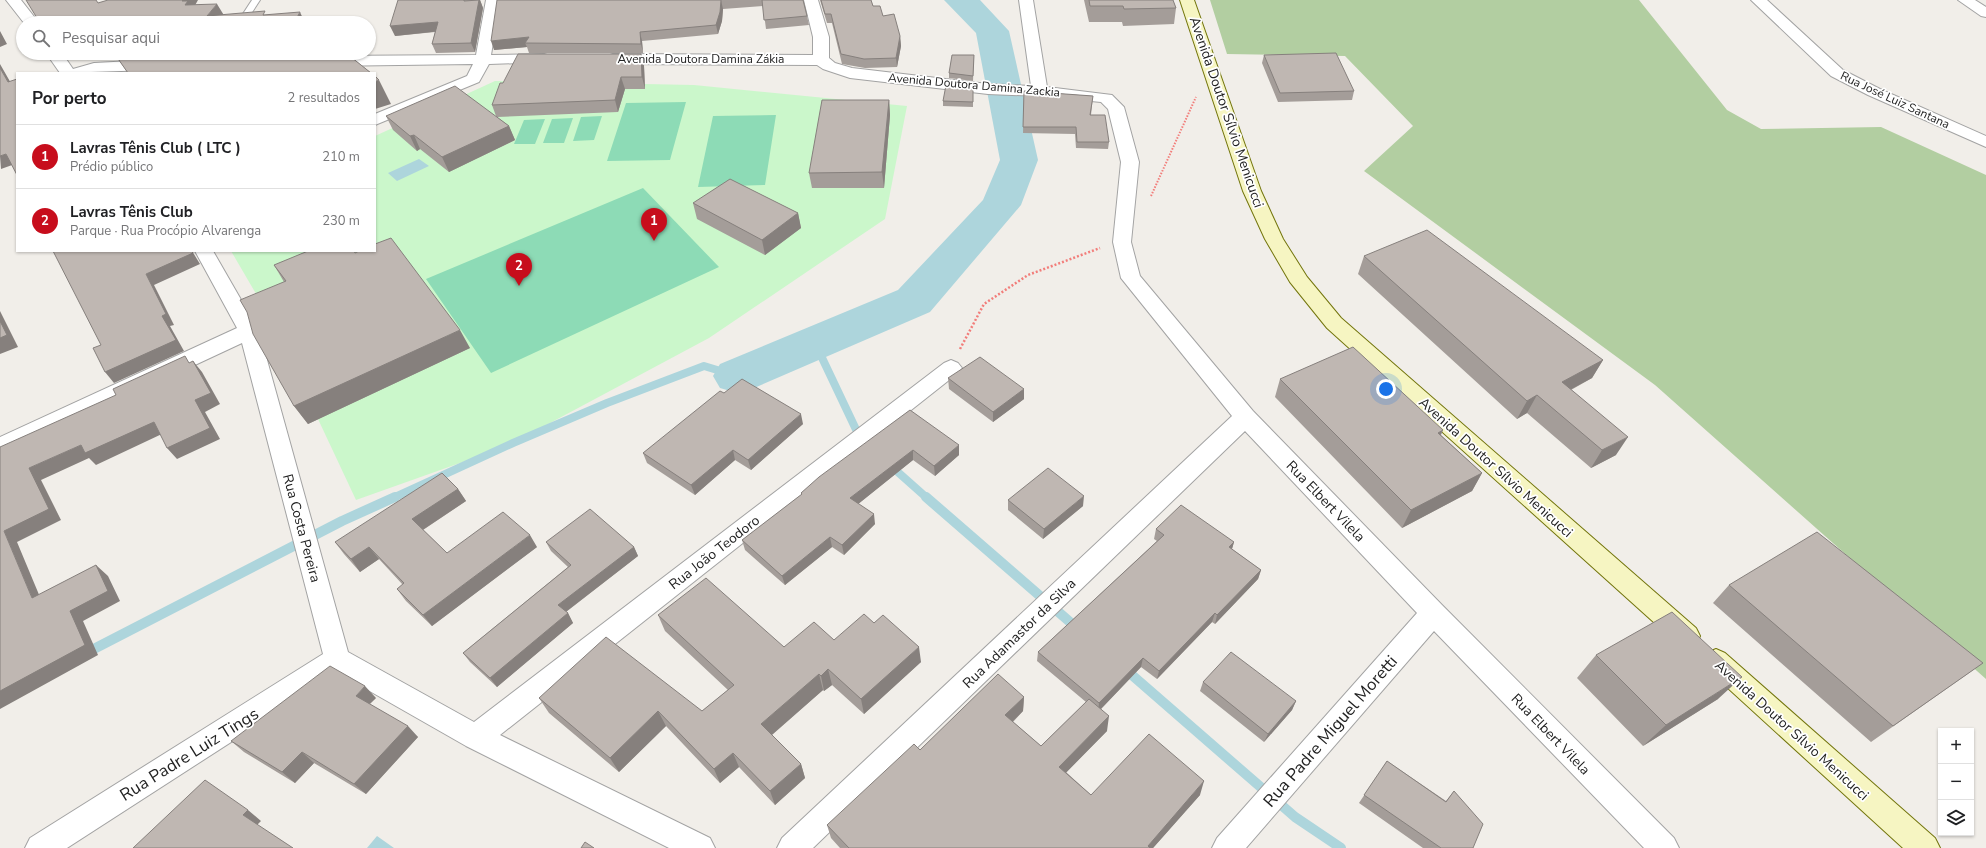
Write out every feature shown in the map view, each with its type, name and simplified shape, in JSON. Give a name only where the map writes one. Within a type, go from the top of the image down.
[{"type":"main road","name":"Avenida Doutor Sílvio Menicucci","points":[[1187,0],[1252,191],[1274,239],[1300,282],[1334,323],[1925,848]]},
{"type":"street","points":[[13,0],[26,16]]},
{"type":"street","points":[[376,120],[473,79],[477,74],[482,59],[493,0]]},
{"type":"street","points":[[811,0],[821,37],[821,60]]},
{"type":"street","points":[[1026,0],[1040,91]]},
{"type":"street","name":"Rua José Luiz Santana","points":[[1758,0],[1837,73],[1874,92],[1986,142]]},
{"type":"street","points":[[1965,0],[1986,13]]},
{"type":"street","points":[[310,61],[561,59]]},
{"type":"street","name":"Avenida Doutora Damina Zákia","points":[[601,59],[821,60]]},
{"type":"street","points":[[59,60],[67,72]]},
{"type":"street","name":"Avenida Doutora Damina Zackia","points":[[821,60],[829,66],[850,73],[988,89],[1040,91],[1106,98]]},
{"type":"street","points":[[80,72],[94,68],[170,64]]},
{"type":"street","name":"Rua Elbert Vilela","points":[[1106,98],[1116,106],[1130,162],[1122,242],[1131,278],[1245,417],[1433,613],[1664,848]]},
{"type":"street","name":"Rua Costa Pereira","points":[[205,252],[249,331],[337,659]]},
{"type":"street","points":[[0,448],[249,331]]},
{"type":"street","name":"Rua João Teodoro","points":[[476,737],[952,368]]},
{"type":"street","name":"Rua Adamastor da Silva","points":[[792,848],[1245,417]]},
{"type":"street","name":"Rua Padre Miguel Moretti","points":[[1227,848],[1433,613]]},
{"type":"street","points":[[337,659],[476,737],[700,848]]},
{"type":"street","name":"Rua Padre Luiz Tings","points":[[40,848],[337,659]]},
{"type":"lane","points":[[246,16],[256,0]]},
{"type":"path","points":[[1150,198],[1162,176],[1197,96],[1216,84]]},
{"type":"path","points":[[952,368],[969,330],[984,304],[1028,275],[1064,264],[1088,252],[1122,242]]},
{"type":"green space","points":[[1210,0],[1639,0],[1727,110],[1761,129],[1881,127],[1986,175],[1986,679],[1655,385],[1364,171],[1413,126],[1345,56],[1227,54]]},
{"type":"green space","points":[[495,81],[694,85],[907,106],[885,219],[709,338],[505,447],[356,500],[272,321],[232,252],[376,252],[376,136]]},
{"type":"green space","points":[[686,102],[670,160],[607,161],[626,103]]},
{"type":"green space","points":[[776,115],[765,185],[698,187],[713,116]]},
{"type":"green space","points":[[602,116],[594,140],[573,141],[581,117]]},
{"type":"green space","points":[[573,118],[564,143],[543,143],[552,119]]},
{"type":"green space","points":[[545,119],[535,144],[514,144],[524,120]]},
{"type":"green space","points":[[643,188],[719,267],[491,373],[426,279]]},
{"type":"water","points":[[419,159],[429,166],[397,181],[388,173]]},
{"type":"water","points":[[377,836],[394,848],[367,848]]},
{"type":"building","points":[[26,0],[96,0],[98,3],[108,0],[183,0],[182,1],[188,1],[185,5],[217,4],[207,16],[36,16]]},
{"type":"building","points":[[398,0],[479,0],[471,43],[432,44],[438,22],[390,26]]},
{"type":"building","points":[[497,0],[721,0],[720,12],[716,25],[640,32],[641,44],[525,43],[529,37],[491,41]]},
{"type":"building","points":[[762,0],[803,0],[807,16],[764,20]]},
{"type":"building","points":[[821,0],[871,0],[873,6],[880,6],[883,16],[894,14],[900,36],[896,58],[864,59],[841,54],[831,14],[825,14]]},
{"type":"building","points":[[1089,0],[1173,0],[1176,8],[1124,9],[1123,6],[1090,6]]},
{"type":"building","points":[[265,11],[263,15],[300,12],[298,16],[207,16]]},
{"type":"building","points":[[1336,53],[1354,91],[1280,93],[1264,55]]},
{"type":"building","points":[[518,54],[641,54],[642,77],[621,77],[615,100],[492,105],[500,83],[503,83]]},
{"type":"building","points":[[952,55],[974,55],[973,76],[949,73]]},
{"type":"building","points":[[119,60],[355,60],[370,72],[127,72]]},
{"type":"building","points":[[0,68],[8,82],[16,79],[16,173],[6,154],[0,156]]},
{"type":"building","points":[[946,85],[973,89],[973,102],[943,101]]},
{"type":"building","points":[[455,86],[509,126],[442,157],[414,135],[410,136],[386,116]]},
{"type":"building","points":[[1024,91],[1093,96],[1090,115],[1105,115],[1109,142],[1077,142],[1076,127],[1023,127]]},
{"type":"building","points":[[822,100],[889,100],[882,172],[809,173]]},
{"type":"building","points":[[730,179],[798,213],[762,240],[693,203]]},
{"type":"building","points":[[1427,230],[1603,360],[1562,382],[1628,437],[1602,450],[1537,395],[1527,401],[1364,256]]},
{"type":"building","points":[[391,238],[460,330],[294,406],[253,334],[247,312],[240,300],[286,281],[274,265],[306,252],[376,252],[376,244]]},
{"type":"building","points":[[54,252],[192,252],[146,274],[166,314],[162,316],[176,340],[105,372],[93,348],[101,345]]},
{"type":"building","points":[[0,321],[7,335],[0,338]]},
{"type":"building","points":[[1353,347],[1443,430],[1438,433],[1482,473],[1411,510],[1280,379]]},
{"type":"building","points":[[185,356],[189,363],[193,361],[211,393],[195,400],[210,428],[167,448],[154,422],[85,453],[81,445],[29,468],[49,509],[4,531],[32,598],[96,565],[108,591],[70,611],[85,645],[0,691],[0,447],[116,395],[113,389]]},
{"type":"building","points":[[980,357],[1024,389],[993,412],[948,378]]},
{"type":"building","points":[[742,379],[801,414],[748,460],[733,450],[691,485],[643,453],[720,391],[724,393]]},
{"type":"building","points":[[910,410],[959,445],[934,466],[913,450],[850,498],[874,514],[842,545],[830,537],[782,576],[742,540],[802,494],[801,493],[819,477]]},
{"type":"building","points":[[1048,468],[1084,496],[1044,529],[1008,500]]},
{"type":"building","points":[[442,473],[458,489],[412,519],[447,553],[503,512],[530,535],[423,615],[397,589],[404,583],[369,547],[351,559],[335,542]]},
{"type":"building","points":[[1181,505],[1234,542],[1229,547],[1261,570],[1217,615],[1215,613],[1159,671],[1143,658],[1099,703],[1038,652],[1164,535],[1156,529]]},
{"type":"building","points":[[590,509],[634,547],[558,605],[568,613],[490,678],[463,653],[571,565],[546,542]]},
{"type":"building","points":[[1817,532],[1983,663],[1893,726],[1729,585]]},
{"type":"building","points":[[706,578],[784,647],[814,622],[834,640],[864,614],[874,623],[883,615],[919,647],[861,699],[828,669],[821,676],[819,674],[761,724],[801,764],[770,791],[733,753],[714,769],[658,711],[610,758],[539,698],[606,637],[702,711],[734,685],[658,615]]},
{"type":"building","points":[[1672,612],[1742,677],[1666,725],[1596,655]]},
{"type":"building","points":[[1231,652],[1296,701],[1268,734],[1203,682]]},
{"type":"building","points":[[330,666],[365,686],[356,696],[408,726],[354,784],[302,752],[282,772],[231,741]]},
{"type":"building","points":[[998,674],[1024,697],[1005,715],[1041,746],[1089,699],[1109,716],[1059,767],[1091,795],[1149,734],[1204,781],[1148,846],[1150,848],[849,848],[827,825],[914,744],[920,750]]},
{"type":"building","points":[[1387,761],[1446,802],[1454,791],[1483,824],[1473,848],[1441,848],[1364,795]]},
{"type":"building","points":[[205,780],[248,810],[243,815],[293,848],[133,848]]},
{"type":"building","points":[[585,842],[594,848],[581,848]]},
{"type":"waterway","points":[[737,376],[914,301],[1001,205],[1019,160],[992,31],[970,8],[960,0]]},
{"type":"waterway","points":[[815,343],[861,440]]},
{"type":"waterway","points":[[393,498],[513,443],[607,403],[704,366],[737,376]]},
{"type":"waterway","points":[[891,466],[927,498]]},
{"type":"waterway","points":[[86,653],[342,521],[395,497]]},
{"type":"waterway","points":[[926,497],[1078,629]]},
{"type":"waterway","points":[[1125,669],[1295,817],[1341,848]]},
{"type":"place","name":"Lavras Tênis Club ( LTC )","points":[[654,241]]},
{"type":"place","name":"Lavras Tênis Club","points":[[519,286]]}]
